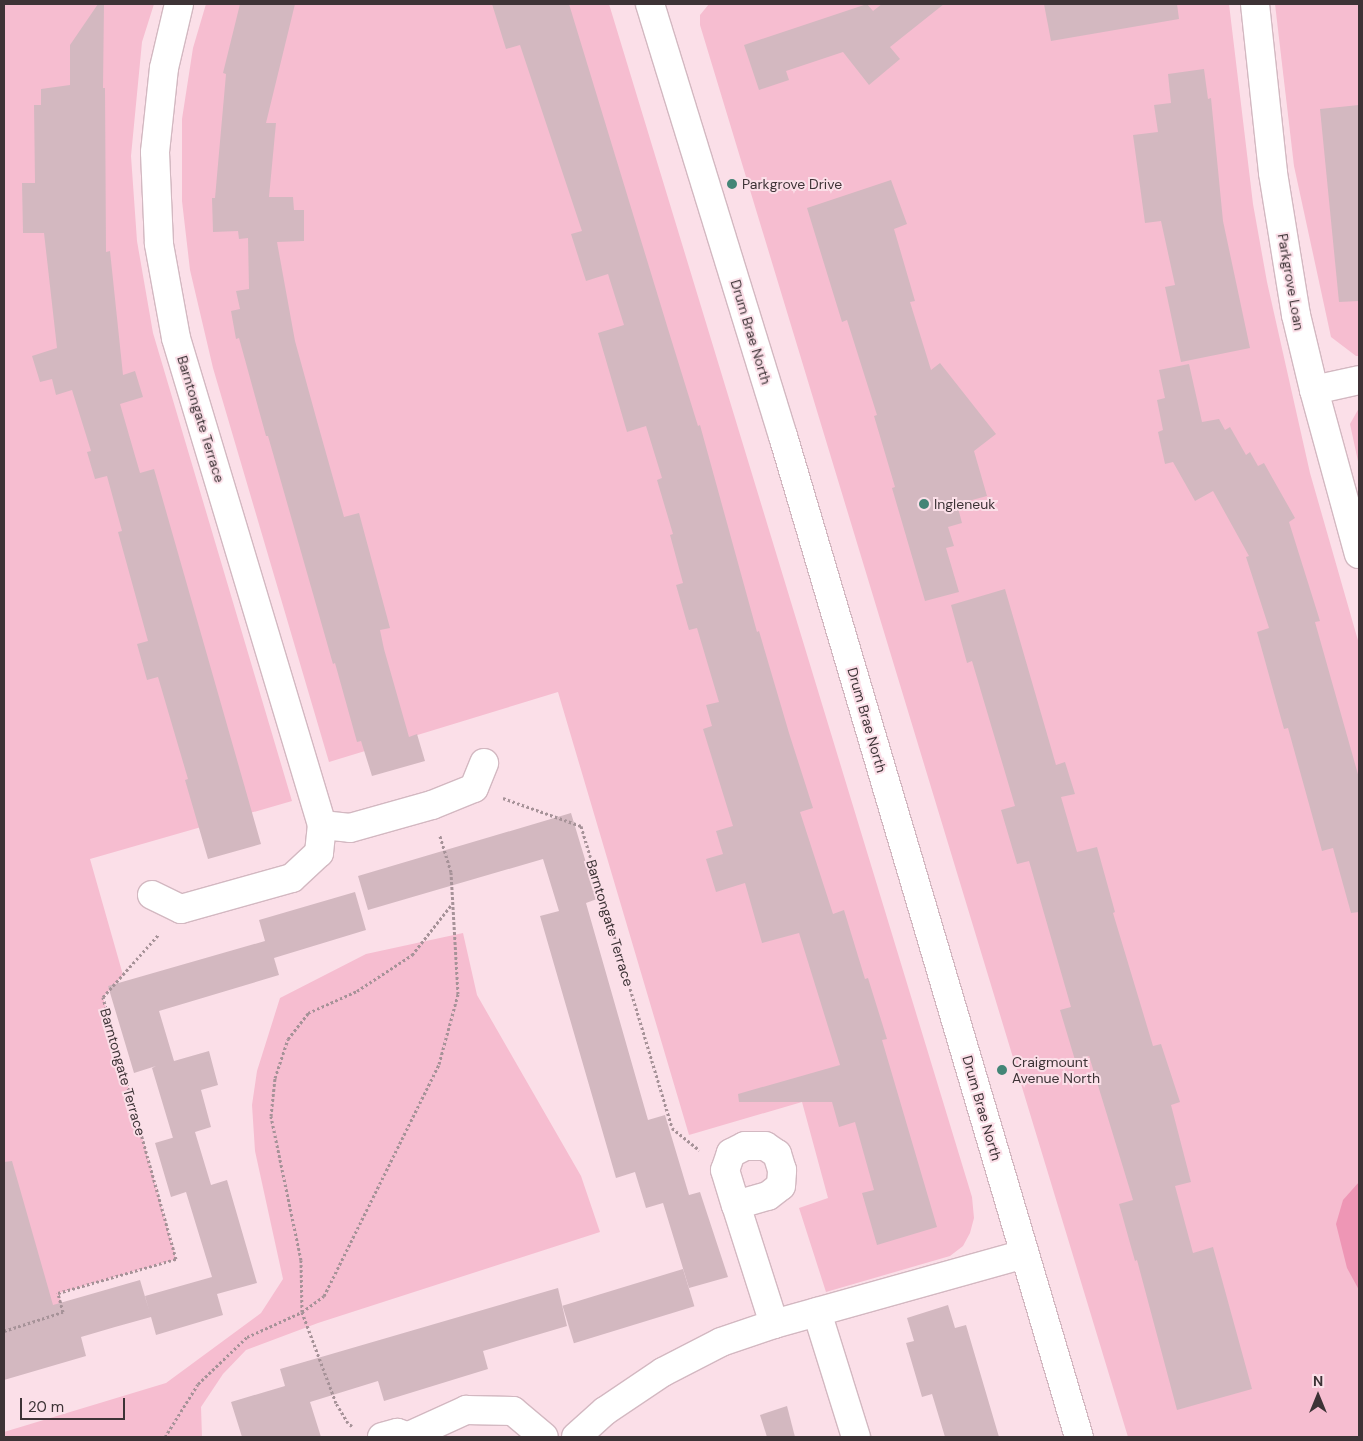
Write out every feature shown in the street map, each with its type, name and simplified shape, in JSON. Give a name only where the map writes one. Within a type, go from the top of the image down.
[{"type":"street","name":"Barntongate Terrace","points":[[179,4],[164,68],[155,152],[159,244],[176,338],[322,825],[319,853],[292,878],[181,909]]},
{"type":"street","name":"Drum Brae North","points":[[650,4],[786,445],[1079,1437]]},
{"type":"street","name":"Parkgrove Loan","points":[[1255,4],[1263,94],[1276,193],[1296,315],[1314,390],[1359,554]]},
{"type":"street","points":[[1314,390],[1359,380]]},
{"type":"street","points":[[322,825],[350,828],[432,805],[474,788],[484,762]]},
{"type":"street","points":[[152,895],[181,909]]},
{"type":"street","points":[[736,1205],[774,1324]]},
{"type":"street","points":[[576,1437],[605,1411],[663,1372],[721,1342],[774,1324],[1024,1254]]},
{"type":"street","points":[[817,1312],[856,1437]]},
{"type":"street","points":[[382,1437],[397,1433],[409,1437],[466,1410],[513,1411],[544,1437]]},
{"type":"path","name":"Barntongate Terrace","points":[[474,788],[581,826],[672,1128]]},
{"type":"path","points":[[165,1437],[198,1384],[247,1337],[302,1312],[324,1296],[439,1064],[458,994],[451,872],[432,805]]},
{"type":"path","points":[[355,1428],[348,1423],[336,1404],[302,1312],[302,1260],[270,1116],[275,1078],[288,1039],[308,1013],[357,991],[412,955],[453,903]]},
{"type":"path","name":"Barntongate Terrace","points":[[4,1331],[63,1312],[58,1293],[176,1259],[103,997],[181,909]]},
{"type":"shaded area","points":[[4,4],[154,4],[142,42],[131,156],[137,241],[153,333],[292,801],[90,859],[123,975],[103,997],[176,1259],[59,1293],[63,1312],[4,1331]]},
{"type":"shaded area","points":[[206,4],[609,4],[972,1197],[974,1218],[970,1233],[963,1246],[950,1256],[826,1292],[799,1208],[828,1198],[802,1102],[689,1135],[558,692],[329,762],[213,368],[190,270],[182,201],[182,119],[193,48]]},
{"type":"shaded area","points":[[709,4],[1229,4],[1253,204],[1267,282],[1310,473],[1359,644],[1359,1437],[1128,1437],[700,25],[700,15]]},
{"type":"shaded area","points":[[1275,4],[1359,4],[1359,356],[1356,356],[1331,337],[1294,166]]},
{"type":"shaded area","points":[[1359,408],[1359,466],[1350,424]]},
{"type":"shaded area","points":[[463,933],[477,995],[581,1176],[600,1232],[318,1323],[246,1350],[223,1374],[201,1407],[202,1437],[4,1437],[4,1432],[166,1383],[261,1313],[283,1279],[255,1151],[252,1105],[257,1071],[280,998],[366,954]]},
{"type":"shaded area","points":[[1359,1182],[1359,1290],[1347,1268],[1336,1224],[1343,1200]]},
{"type":"building","points":[[98,4],[104,4],[103,88],[105,88],[106,252],[110,251],[123,375],[135,371],[143,397],[120,404],[140,473],[154,469],[261,844],[208,859],[185,780],[188,779],[158,677],[147,680],[137,644],[148,641],[118,532],[122,531],[107,476],[95,479],[87,452],[91,451],[72,390],[56,395],[52,379],[40,382],[32,356],[57,348],[44,233],[23,233],[22,183],[35,183],[34,105],[41,105],[41,89],[70,85],[70,45]]},
{"type":"building","points":[[240,4],[295,4],[266,123],[276,123],[269,197],[293,197],[294,210],[304,210],[304,241],[277,242],[295,341],[344,517],[359,513],[390,628],[380,630],[384,649],[409,737],[417,734],[425,761],[372,776],[361,741],[357,742],[268,436],[266,436],[239,338],[236,339],[231,311],[240,309],[236,291],[249,289],[248,238],[239,239],[238,231],[213,232],[212,198],[215,198],[226,74],[223,73]]},
{"type":"building","points":[[492,4],[569,4],[698,426],[700,425],[757,632],[759,631],[813,808],[800,812],[833,914],[844,910],[865,979],[868,978],[887,1039],[882,1040],[937,1227],[877,1245],[862,1193],[874,1190],[855,1122],[839,1127],[832,1102],[739,1102],[738,1094],[840,1065],[799,933],[762,943],[745,883],[716,892],[706,859],[723,854],[716,831],[733,826],[703,729],[712,726],[706,705],[719,702],[697,628],[689,630],[676,585],[683,583],[670,535],[673,534],[657,480],[662,478],[646,426],[627,432],[598,333],[624,325],[608,274],[586,281],[571,234],[582,231],[520,45],[506,49]]},
{"type":"building","points":[[867,4],[873,11],[882,4],[944,4],[890,47],[900,59],[869,85],[843,52],[786,71],[789,80],[759,90],[744,45]]},
{"type":"building","points":[[1044,4],[1177,4],[1179,19],[1051,41]]},
{"type":"building","points":[[1204,69],[1208,99],[1211,98],[1223,221],[1250,348],[1181,362],[1165,287],[1175,285],[1161,221],[1145,223],[1133,135],[1158,132],[1154,105],[1171,103],[1168,74]]},
{"type":"building","points":[[1359,105],[1359,301],[1339,302],[1320,109]]},
{"type":"building","points":[[891,180],[907,224],[894,229],[915,301],[910,302],[931,370],[940,363],[996,434],[974,451],[987,496],[957,504],[962,523],[948,527],[954,546],[946,548],[959,592],[925,601],[892,488],[895,487],[874,416],[877,415],[847,320],[842,322],[807,208]]},
{"type":"building","points":[[1189,364],[1202,422],[1219,419],[1225,430],[1230,427],[1246,455],[1250,452],[1258,466],[1264,463],[1295,518],[1289,522],[1320,621],[1315,622],[1359,778],[1359,912],[1351,913],[1333,848],[1322,851],[1288,728],[1284,729],[1257,632],[1269,628],[1246,557],[1249,556],[1213,491],[1195,501],[1173,462],[1165,464],[1158,432],[1163,430],[1157,400],[1165,398],[1159,370]]},
{"type":"building","points":[[1005,589],[1056,765],[1065,762],[1075,794],[1061,797],[1077,852],[1097,847],[1115,912],[1113,913],[1153,1046],[1161,1044],[1180,1102],[1171,1105],[1191,1182],[1175,1186],[1193,1253],[1213,1247],[1252,1389],[1177,1410],[1137,1260],[1135,1261],[1119,1204],[1133,1200],[1089,1056],[1075,1060],[1060,1010],[1071,1007],[1029,861],[1017,864],[1001,810],[1015,806],[972,661],[967,663],[951,605]]},
{"type":"building","points":[[571,813],[597,899],[586,903],[648,1120],[665,1115],[689,1195],[700,1192],[728,1277],[689,1288],[663,1203],[646,1208],[635,1172],[616,1178],[540,916],[559,911],[543,859],[368,910],[358,876]]},
{"type":"building","points":[[355,892],[366,930],[274,958],[279,975],[159,1011],[174,1061],[209,1051],[218,1085],[201,1090],[211,1127],[195,1132],[211,1185],[227,1180],[257,1283],[217,1294],[223,1315],[156,1335],[151,1317],[81,1337],[86,1356],[4,1380],[4,1162],[12,1161],[53,1305],[140,1280],[149,1310],[145,1296],[212,1277],[186,1192],[171,1197],[155,1143],[173,1138],[152,1068],[156,1066],[134,1073],[108,986],[265,941],[259,920]]},
{"type":"building","points":[[683,1269],[694,1306],[574,1343],[563,1306]]},
{"type":"building","points":[[558,1288],[567,1326],[483,1351],[488,1369],[384,1401],[378,1381],[310,1402],[321,1437],[242,1437],[231,1402],[285,1386],[280,1369]]},
{"type":"building","points":[[948,1305],[955,1328],[966,1325],[999,1437],[945,1437],[932,1394],[922,1397],[906,1343],[914,1341],[907,1318]]},
{"type":"building","points":[[787,1406],[795,1437],[767,1437],[760,1415]]},
{"type":"place","name":"Parkgrove Drive","points":[[732,184]]},
{"type":"place","name":"Ingleneuk","points":[[924,504]]},
{"type":"place","name":"Craigmount Avenue North","points":[[1002,1070]]}]
